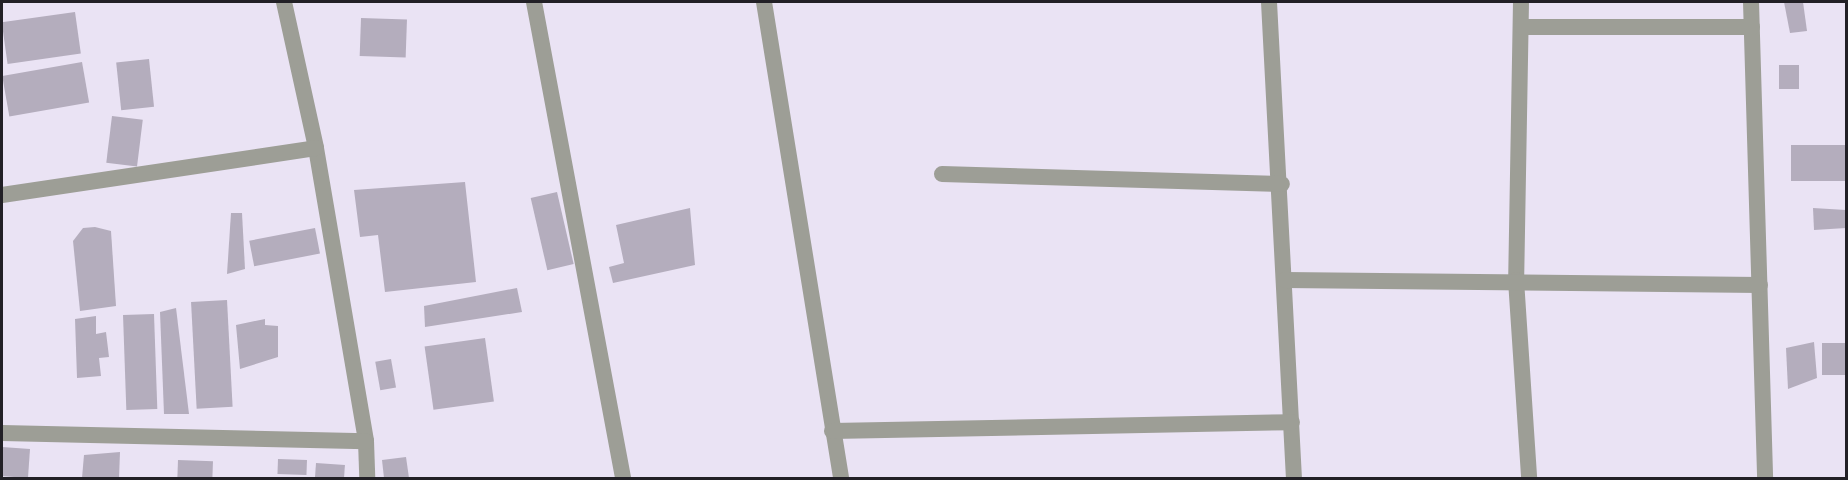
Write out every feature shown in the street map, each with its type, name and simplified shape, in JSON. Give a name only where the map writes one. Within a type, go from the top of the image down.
[{"type":"street","points":[[284,2],[316,148],[366,441],[367,478]]},
{"type":"street","points":[[534,2],[623,478]]},
{"type":"street","points":[[764,2],[841,478]]},
{"type":"street","points":[[1269,2],[1282,184],[1294,478]]},
{"type":"street","points":[[1521,2],[1516,280],[1529,478]]},
{"type":"street","points":[[1751,2],[1764,478]]},
{"type":"street","points":[[1522,27],[1752,27]]},
{"type":"street","points":[[2,195],[316,148]]},
{"type":"street","points":[[942,174],[1282,184]]},
{"type":"street","points":[[1285,280],[1516,280],[1760,285]]},
{"type":"street","points":[[832,431],[1292,422]]},
{"type":"street","points":[[2,433],[366,441]]},
{"type":"building","points":[[1784,2],[1803,2],[1807,31],[1790,33]]},
{"type":"building","points":[[75,12],[81,54],[8,64],[2,22]]},
{"type":"building","points":[[361,18],[407,20],[406,58],[360,56]]},
{"type":"building","points":[[149,59],[154,107],[121,110],[116,62]]},
{"type":"building","points":[[82,62],[89,102],[9,116],[2,76]]},
{"type":"building","points":[[1779,65],[1799,65],[1799,89],[1779,89]]},
{"type":"building","points":[[112,116],[143,120],[137,166],[106,163]]},
{"type":"building","points":[[1791,145],[1846,145],[1846,181],[1791,181]]},
{"type":"building","points":[[465,182],[476,282],[385,292],[378,235],[360,237],[354,190]]},
{"type":"building","points":[[557,192],[574,264],[547,270],[531,198]]},
{"type":"building","points":[[690,208],[695,265],[613,283],[609,267],[624,263],[616,225]]},
{"type":"building","points":[[1813,208],[1846,210],[1846,228],[1814,230]]},
{"type":"building","points":[[231,213],[242,213],[245,269],[227,274]]},
{"type":"building","points":[[95,227],[111,231],[116,306],[80,311],[73,241],[83,228]]},
{"type":"building","points":[[315,228],[320,254],[254,266],[249,241]]},
{"type":"building","points":[[517,288],[522,312],[425,327],[424,306]]},
{"type":"building","points":[[227,300],[233,407],[197,409],[191,302]]},
{"type":"building","points":[[176,308],[189,414],[164,414],[160,312]]},
{"type":"building","points":[[154,314],[157,409],[126,410],[123,315]]},
{"type":"building","points":[[96,316],[96,334],[106,332],[109,357],[99,358],[101,376],[77,378],[75,319]]},
{"type":"building","points":[[265,319],[265,325],[278,326],[278,357],[240,369],[236,325]]},
{"type":"building","points":[[485,338],[494,401],[434,410],[425,346]]},
{"type":"building","points":[[1814,342],[1817,378],[1788,389],[1786,348]]},
{"type":"building","points":[[1822,343],[1846,343],[1846,375],[1822,375]]},
{"type":"building","points":[[391,359],[396,388],[380,390],[375,362]]},
{"type":"building","points":[[2,447],[30,449],[28,478],[2,476]]},
{"type":"building","points":[[120,452],[119,478],[82,478],[84,455]]},
{"type":"building","points":[[406,457],[409,478],[384,478],[382,460]]},
{"type":"building","points":[[278,459],[307,460],[306,475],[277,474]]},
{"type":"building","points":[[178,460],[213,461],[212,478],[177,478]]},
{"type":"building","points":[[316,463],[345,465],[344,478],[315,478]]}]
